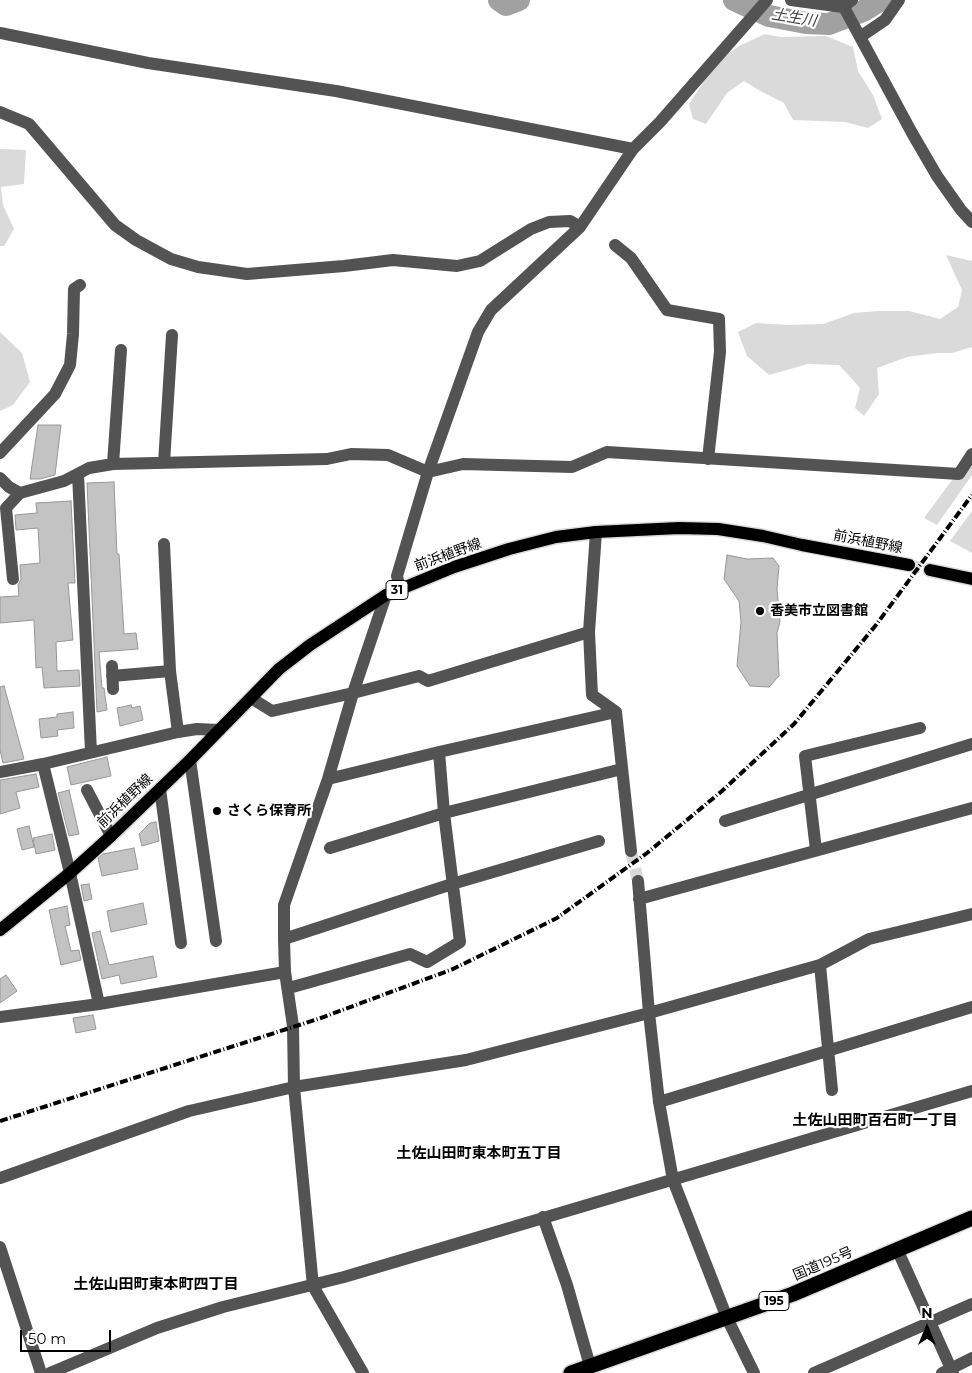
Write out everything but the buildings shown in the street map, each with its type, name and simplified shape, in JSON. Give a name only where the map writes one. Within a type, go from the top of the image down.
[{"type":"highway","name":"国道195号","points":[[571,1373],[588,1370],[793,1294],[972,1218]]},
{"type":"main road","name":"前浜植野線","points":[[0,930],[70,874],[111,836],[190,760],[279,669],[310,645],[386,595],[454,567],[509,549],[556,537],[596,532],[669,528],[718,530],[763,536],[909,565]]},
{"type":"main road","points":[[930,570],[972,579]]},
{"type":"street","points":[[400,589],[397,576],[428,472],[478,332],[491,310],[580,227],[634,149],[767,0]]},
{"type":"street","points":[[791,0],[845,2],[857,33],[912,133],[937,176],[972,222]]},
{"type":"street","points":[[857,33],[885,20],[899,0]]},
{"type":"street","points":[[0,33],[148,63],[346,93],[634,149]]},
{"type":"street","points":[[0,112],[29,124],[115,225],[171,259],[198,267],[247,274],[394,260],[457,266],[480,261],[531,230],[549,222],[570,221],[580,227]]},
{"type":"street","points":[[615,245],[631,258],[667,310],[719,319],[720,352],[708,458]]},
{"type":"street","points":[[0,453],[55,394],[70,365],[74,334],[74,290],[80,285]]},
{"type":"street","points":[[164,463],[172,335]]},
{"type":"street","points":[[113,464],[121,350]]},
{"type":"street","points":[[13,579],[6,508],[20,493],[64,481],[89,468],[113,464],[327,458],[351,454],[388,455],[428,472],[463,464],[572,467],[607,452],[959,474],[972,454]]},
{"type":"street","points":[[78,474],[91,752]]},
{"type":"street","points":[[0,478],[9,487],[20,493]]},
{"type":"street","points":[[596,532],[589,632],[592,695],[616,712],[631,851]]},
{"type":"street","points":[[164,544],[170,671],[178,732]]},
{"type":"street","points":[[363,1373],[313,1286],[294,1087],[293,1026],[286,972],[284,905],[328,779],[353,693],[386,595]]},
{"type":"street","points":[[251,698],[272,711],[419,676],[428,681],[589,632]]},
{"type":"street","points":[[112,677],[170,671]]},
{"type":"street","points":[[328,779],[616,712]]},
{"type":"street","points":[[816,850],[805,756],[920,728]]},
{"type":"street","points":[[0,772],[43,764],[178,732],[197,729],[219,730]]},
{"type":"street","points":[[725,821],[972,744]]},
{"type":"street","points":[[288,988],[410,954],[427,962],[460,942],[444,813],[439,752]]},
{"type":"street","points":[[190,760],[216,941]]},
{"type":"street","points":[[43,764],[99,1004]]},
{"type":"street","points":[[330,848],[444,813],[622,769]]},
{"type":"street","points":[[160,788],[181,943]]},
{"type":"street","points":[[86,790],[111,836]]},
{"type":"street","points":[[639,899],[972,808]]},
{"type":"street","points":[[284,939],[452,884],[599,841]]},
{"type":"street","points":[[638,881],[649,1013],[659,1102],[673,1180],[727,1318],[754,1373]]},
{"type":"street","points":[[0,1178],[189,1111],[294,1087],[466,1060],[649,1013],[820,965],[869,939],[972,914]]},
{"type":"street","points":[[820,965],[832,1090]]},
{"type":"street","points":[[0,1017],[99,1004],[286,972]]},
{"type":"street","points":[[659,1102],[972,1007]]},
{"type":"street","points":[[50,1373],[157,1328],[223,1307],[313,1286],[972,1091]]},
{"type":"street","points":[[543,1217],[567,1285],[588,1370]]},
{"type":"street","points":[[0,1247],[41,1373]]},
{"type":"street","points":[[897,1250],[930,1322],[949,1371],[972,1358]]},
{"type":"street","points":[[814,1373],[972,1304]]},
{"type":"shaded area","points":[[765,34],[780,37],[826,36],[853,47],[858,71],[873,95],[882,119],[868,128],[845,122],[793,120],[784,103],[744,81],[727,93],[706,124],[693,119],[689,104],[717,61],[739,46]]},
{"type":"shaded area","points":[[0,149],[26,150],[24,184],[1,187],[3,205],[14,229],[4,246],[0,246]]},
{"type":"shaded area","points":[[946,255],[972,261],[972,347],[952,353],[907,357],[877,368],[879,394],[864,416],[855,408],[860,388],[839,365],[808,364],[769,375],[747,356],[738,332],[756,323],[788,325],[823,324],[854,313],[879,311],[909,311],[940,319],[958,307],[962,290]]},
{"type":"shaded area","points":[[0,332],[22,353],[30,382],[13,405],[0,411]]},
{"type":"shaded area","points":[[972,453],[972,475],[937,525],[924,518]]},
{"type":"shaded area","points":[[972,511],[972,553],[950,541]]},
{"type":"waterway","name":"土生川","points":[[499,0],[506,5],[519,0]]},
{"type":"waterway","name":"土生川","points":[[734,0],[769,16],[806,23],[829,24],[863,11],[881,0]]},
{"type":"tunnel","points":[[909,565],[930,570]]},
{"type":"tunnel","points":[[631,851],[638,881]]},
{"type":"railway","points":[[0,1121],[318,1019],[453,969],[557,918],[647,853],[722,791],[794,724],[876,625],[972,495]]},
{"type":"place","name":"香美市立図書館","points":[[760,611]]},
{"type":"place","name":"さくら保育所","points":[[217,811]]},
{"type":"district","name":"土佐山田町百石町一丁目","points":[[875,1121]]},
{"type":"district","name":"土佐山田町東本町五丁目","points":[[479,1154]]},
{"type":"district","name":"土佐山田町東本町四丁目","points":[[156,1285]]}]
